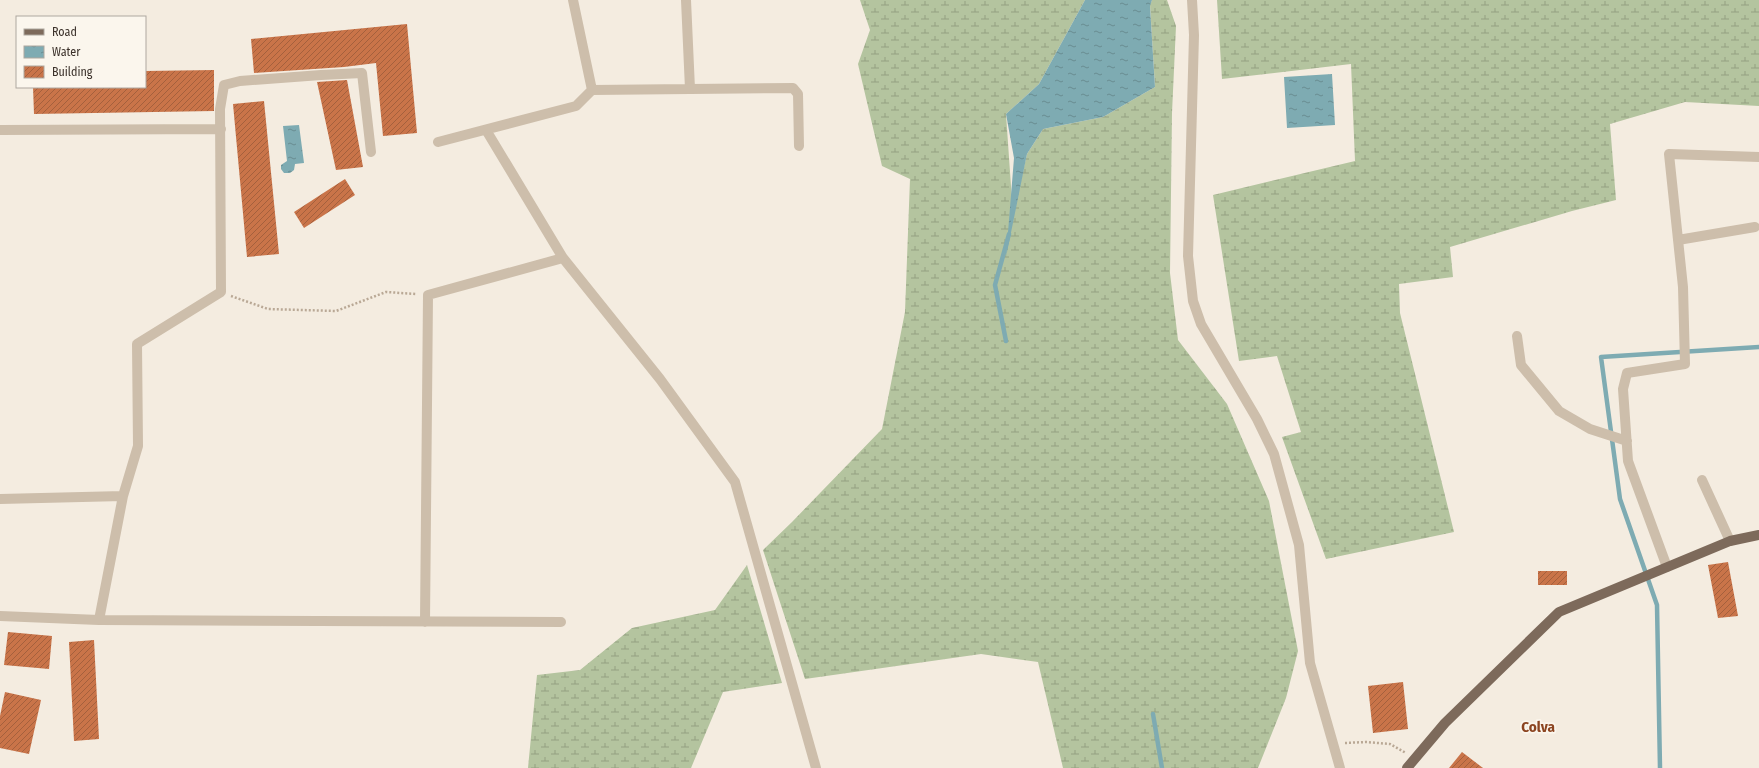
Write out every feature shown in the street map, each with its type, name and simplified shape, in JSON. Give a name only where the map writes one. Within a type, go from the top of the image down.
[{"type":"main road","points":[[1407,768],[1445,723],[1559,612],[1730,541],[1759,535]]},
{"type":"street","points":[[573,0],[592,90]]},
{"type":"street","points":[[686,0],[690,89]]},
{"type":"street","points":[[1192,0],[1194,35],[1188,256],[1193,301],[1201,324],[1257,419],[1274,454],[1299,545],[1310,662],[1340,768]]},
{"type":"street","points":[[99,620],[123,496],[138,446],[137,344],[222,292],[220,109],[224,85],[321,74],[362,73],[371,152]]},
{"type":"street","points":[[438,142],[576,106],[592,90],[793,88],[798,94],[799,146]]},
{"type":"street","points":[[0,130],[220,129]]},
{"type":"street","points":[[486,130],[563,258],[660,379],[735,482],[816,768]]},
{"type":"street","points":[[1667,567],[1628,460],[1623,389],[1627,373],[1685,364],[1683,287],[1669,154],[1759,157]]},
{"type":"street","points":[[1678,240],[1755,228]]},
{"type":"street","points":[[425,622],[428,295],[563,258]]},
{"type":"street","points":[[1517,336],[1521,365],[1559,411],[1590,429],[1627,441]]},
{"type":"street","points":[[1702,480],[1730,541]]},
{"type":"street","points":[[0,499],[123,496]]},
{"type":"street","points":[[0,616],[99,620],[561,622]]},
{"type":"path","points":[[222,292],[268,309],[336,311],[386,292],[428,295]]},
{"type":"path","points":[[1333,744],[1366,742],[1390,744],[1416,758]]},
{"type":"green space","points":[[860,0],[1085,0],[1039,84],[1006,114],[1013,215],[1027,154],[1043,129],[1103,117],[1155,87],[1150,5],[1152,0],[1167,0],[1176,26],[1172,113],[1170,273],[1178,340],[1227,404],[1269,501],[1298,651],[1286,698],[1258,768],[1063,768],[1038,662],[981,654],[805,679],[763,550],[882,429],[905,312],[910,179],[882,166],[858,64],[870,30]]},
{"type":"green space","points":[[1217,0],[1759,0],[1759,106],[1685,102],[1610,124],[1616,200],[1572,211],[1450,247],[1453,277],[1399,284],[1400,313],[1454,532],[1326,559],[1282,437],[1301,432],[1277,356],[1239,361],[1213,195],[1355,161],[1351,64],[1222,79]]},
{"type":"green space","points":[[747,565],[782,683],[723,692],[691,768],[528,768],[537,675],[580,670],[632,628],[715,610]]},
{"type":"water","points":[[1085,0],[1152,0],[1150,6],[1155,87],[1103,117],[1043,129],[1027,154],[1006,257],[1014,158],[1006,114],[1039,84]]},
{"type":"water","points":[[1332,74],[1335,125],[1287,128],[1284,77]]},
{"type":"water","points":[[299,125],[304,163],[295,164],[294,170],[290,173],[284,173],[281,169],[281,165],[287,161],[283,126]]},
{"type":"building","points":[[407,24],[417,133],[383,136],[376,63],[344,67],[254,73],[251,39]]},
{"type":"building","points":[[214,70],[214,111],[34,114],[33,88],[146,88],[146,71]]},
{"type":"building","points":[[347,80],[363,167],[336,170],[317,82]]},
{"type":"building","points":[[264,101],[279,254],[247,257],[233,104]]},
{"type":"building","points":[[345,179],[355,195],[304,228],[294,212]]},
{"type":"building","points":[[1728,562],[1738,616],[1718,618],[1708,565]]},
{"type":"building","points":[[1538,571],[1567,571],[1567,585],[1538,585]]},
{"type":"building","points":[[8,632],[52,636],[49,669],[4,665]]},
{"type":"building","points":[[94,640],[99,739],[74,741],[69,642]]},
{"type":"building","points":[[1403,682],[1408,729],[1373,733],[1368,686]]},
{"type":"building","points":[[5,692],[41,700],[29,754],[0,748],[0,716]]},
{"type":"building","points":[[1462,752],[1483,768],[1449,768]]},
{"type":"waterway","points":[[1006,341],[995,285],[1009,234]]},
{"type":"waterway","points":[[1660,768],[1657,605],[1620,499],[1601,357],[1759,347]]},
{"type":"waterway","points":[[1153,714],[1162,768]]},
{"type":"district","name":"Colva","points":[[1538,727]]}]
